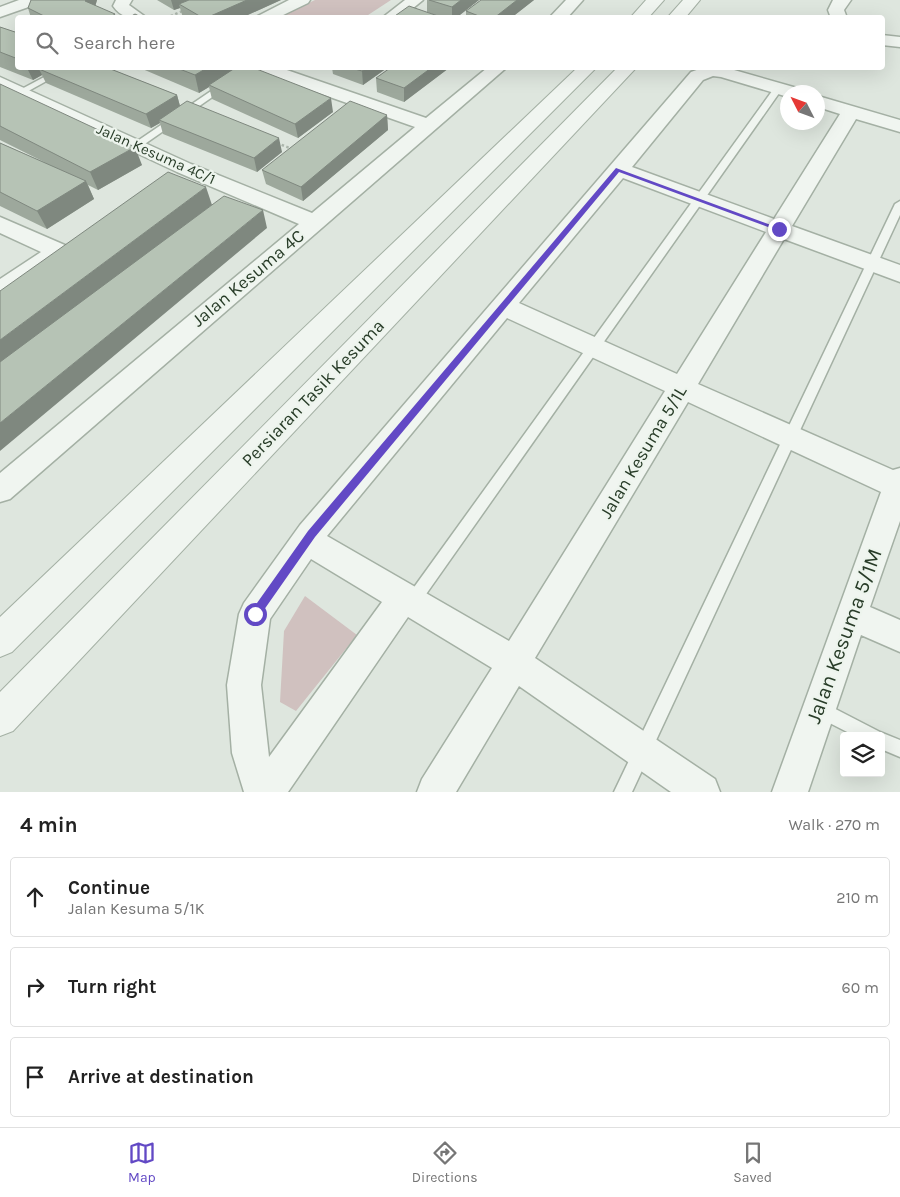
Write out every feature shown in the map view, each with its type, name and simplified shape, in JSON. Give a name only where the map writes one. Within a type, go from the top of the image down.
[{"type":"street","points":[[0,12],[34,0]]},
{"type":"street","points":[[124,0],[121,6],[133,15]]},
{"type":"street","points":[[269,15],[302,0]]},
{"type":"street","points":[[399,15],[415,0]]},
{"type":"street","points":[[559,15],[575,0]]},
{"type":"street","points":[[641,15],[656,0]]},
{"type":"street","points":[[678,15],[692,0]]},
{"type":"street","points":[[838,15],[836,10],[839,3],[843,0]]},
{"type":"street","points":[[885,40],[900,42]]},
{"type":"street","points":[[272,70],[428,125]]},
{"type":"street","points":[[301,80],[316,70]]},
{"type":"street","name":"Jalan Kesuma 4C","points":[[0,490],[495,70]]},
{"type":"street","points":[[0,640],[585,70]]},
{"type":"street","name":"Persiaran Tasik Kesuma","points":[[0,718],[625,70]]},
{"type":"street","points":[[262,792],[250,753],[244,685],[255,614],[307,540],[697,76],[711,70],[780,90]]},
{"type":"street","name":"Jalan Kesuma 4C/1","points":[[0,82],[184,168],[314,222]]},
{"type":"street","points":[[825,103],[900,126]]},
{"type":"street","name":"Jalan Kesuma 5/1L","points":[[435,792],[851,111]]},
{"type":"street","points":[[161,184],[184,168]]},
{"type":"street","points":[[618,169],[900,274]]},
{"type":"street","points":[[0,224],[67,246],[0,290]]},
{"type":"street","points":[[503,306],[791,437],[896,500]]},
{"type":"street","name":"Jalan Kesuma 5/1M","points":[[790,792],[818,708],[896,500]]},
{"type":"street","points":[[307,540],[514,663],[702,792]]},
{"type":"street","points":[[266,792],[408,600]]},
{"type":"street","points":[[852,615],[900,636]]},
{"type":"lane","points":[[20,92],[62,70]]},
{"type":"lane","points":[[136,146],[247,70]]},
{"type":"lane","points":[[408,600],[593,348],[699,199],[780,96]]},
{"type":"lane","points":[[623,792],[900,204]]},
{"type":"lane","points":[[818,708],[865,732]]},
{"type":"lane","points":[[885,742],[900,749]]},
{"type":"path","points":[[173,15],[192,7]]},
{"type":"path","points":[[286,156],[294,150]]},
{"type":"shaded area","points":[[315,0],[391,0],[368,15],[282,15]]},
{"type":"shaded area","points":[[305,596],[357,635],[296,711],[280,702],[284,631]]},
{"type":"building","points":[[31,0],[86,0],[115,14],[42,15],[28,8]]},
{"type":"building","points":[[189,0],[247,0],[213,15],[198,15],[179,4]]},
{"type":"building","points":[[429,0],[461,0],[452,7]]},
{"type":"building","points":[[481,0],[517,0],[498,15],[476,15],[466,11]]},
{"type":"building","points":[[409,6],[435,15],[396,15]]},
{"type":"building","points":[[0,27],[15,32],[15,58],[0,52]]},
{"type":"building","points":[[41,70],[113,70],[177,95],[146,114]]},
{"type":"building","points":[[182,70],[204,70],[195,75]]},
{"type":"building","points":[[232,70],[259,70],[331,98],[295,124],[209,85]]},
{"type":"building","points":[[387,70],[428,70],[404,88],[376,78]]},
{"type":"building","points":[[0,84],[135,147],[90,172],[0,126]]},
{"type":"building","points":[[187,101],[279,138],[254,158],[159,120]]},
{"type":"building","points":[[350,101],[387,115],[301,187],[262,170]]},
{"type":"building","points":[[0,143],[86,181],[37,211],[0,192]]},
{"type":"building","points":[[168,172],[206,187],[0,340],[0,291]]},
{"type":"building","points":[[224,196],[263,210],[0,423],[0,362]]},
{"type":"route","points":[[255,614],[311,534],[618,169],[779,229]]}]
